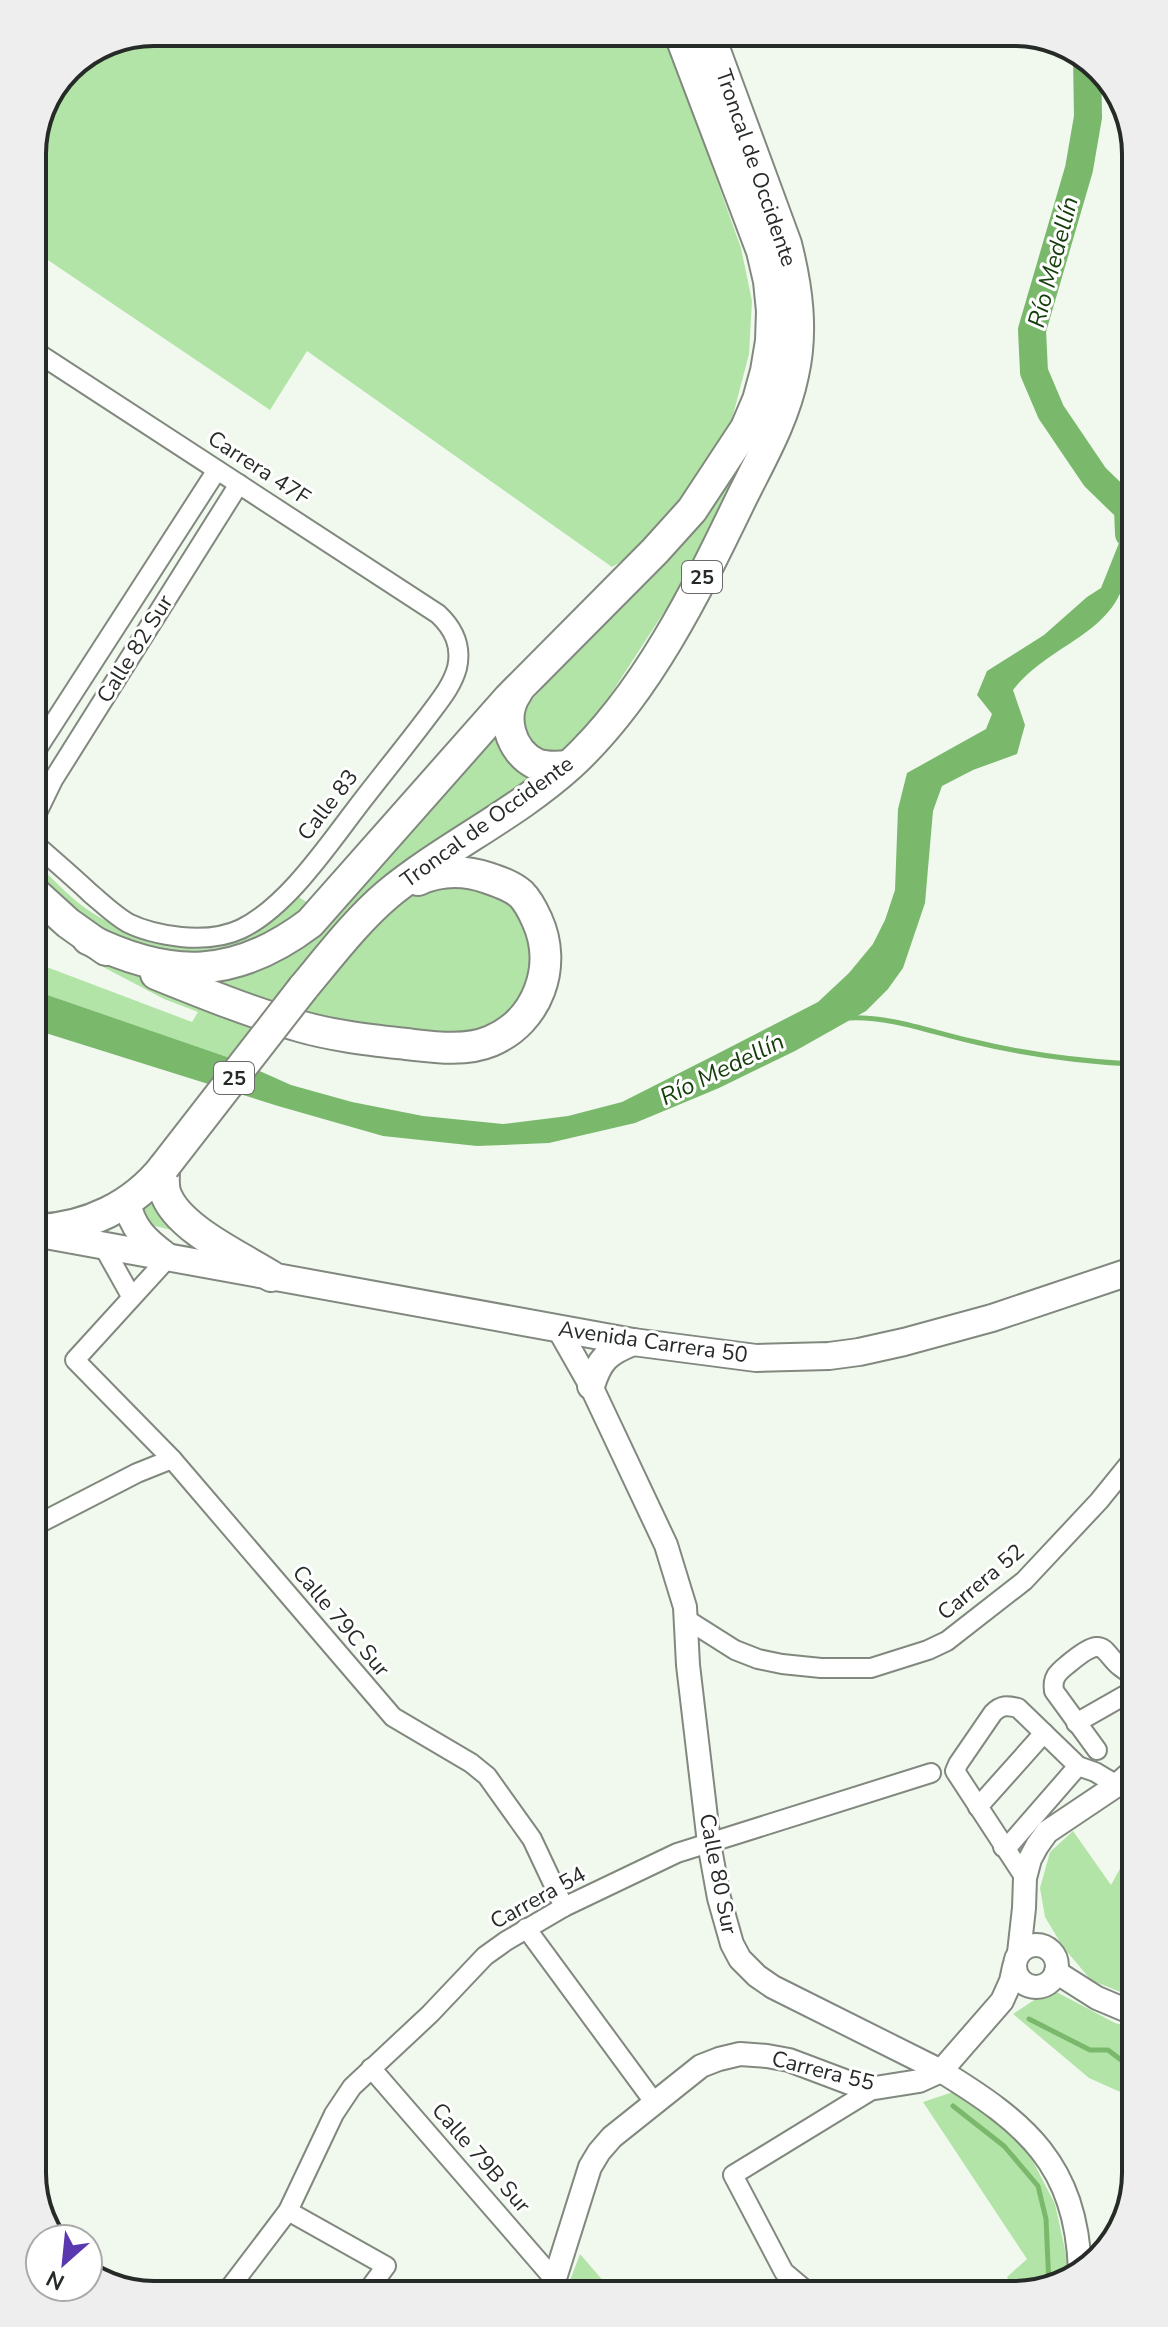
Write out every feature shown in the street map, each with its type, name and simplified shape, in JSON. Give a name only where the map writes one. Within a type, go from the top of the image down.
[{"type":"highway","name":"Troncal de Occidente","points":[[88,939],[143,962],[180,968],[214,967],[247,959],[284,941],[310,923],[523,684],[692,510],[746,428],[758,400],[771,341],[772,311],[762,251],[684,46]]},
{"type":"highway","name":"Troncal de Occidente","points":[[127,1202],[152,1182],[303,988],[387,895],[523,802],[591,744],[629,697],[683,612],[709,564],[786,405],[798,340],[798,308],[786,244],[713,46]]},
{"type":"highway","points":[[523,684],[513,697],[508,712],[514,743],[537,764],[553,768],[568,766]]},
{"type":"highway","points":[[88,939],[135,965],[261,1014],[302,1027],[367,1040],[428,1047],[463,1047],[489,1042],[512,1029],[526,1016],[545,973],[546,950],[543,932],[532,908],[520,894],[504,883],[475,873],[447,872],[426,877],[387,895]]},
{"type":"highway","name":"25","points":[[46,903],[88,939]]},
{"type":"highway","points":[[164,1167],[166,1194],[184,1220],[271,1276]]},
{"type":"highway","name":"25","points":[[46,1209],[101,1209],[127,1202]]},
{"type":"highway","name":"25","points":[[46,1230],[85,1222],[127,1202]]},
{"type":"main road","points":[[127,1202],[139,1233],[168,1258]]},
{"type":"main road","name":"Avenida Carrera 50","points":[[46,1234],[633,1342],[756,1358],[809,1358],[859,1352],[950,1331],[1122,1274]]},
{"type":"main road","points":[[591,1386],[597,1367],[607,1355],[633,1342]]},
{"type":"street","name":"Carrera 47F","points":[[46,358],[438,614],[454,632]]},
{"type":"street","name":"Calle 82 Sur","points":[[46,735],[217,470]]},
{"type":"street","name":"Calle 82 Sur","points":[[46,794],[239,484]]},
{"type":"street","name":"Calle 83","points":[[46,854],[128,923],[171,936],[191,938],[218,937],[240,930],[282,898],[451,684],[459,657],[454,632]]},
{"type":"street","points":[[103,1246],[131,1296],[168,1258]]},
{"type":"street","name":"Calle 79C Sur","points":[[131,1296],[75,1360],[172,1459],[393,1717],[471,1763],[487,1776],[532,1839],[564,1907]]},
{"type":"street","name":"Calle 80 Sur","points":[[558,1328],[591,1386],[622,1465],[666,1545],[685,1607],[688,1665],[709,1843],[719,1898],[732,1944],[740,1959],[773,1987],[941,2071],[1008,2116],[1047,2157],[1070,2205],[1079,2259]]},
{"type":"street","points":[[46,1520],[137,1473],[172,1459]]},
{"type":"street","name":"Carrera 52","points":[[686,1619],[735,1650],[782,1664],[871,1668],[928,1650],[947,1641],[1024,1581],[1122,1472]]},
{"type":"street","points":[[1097,1750],[1054,1691],[1052,1681],[1084,1650],[1095,1646],[1106,1649],[1122,1668]]},
{"type":"street","points":[[1076,1723],[1122,1697]]},
{"type":"street","points":[[1025,1878],[955,1771],[993,1713],[1000,1707],[1018,1708],[1078,1766],[1117,1785]]},
{"type":"street","points":[[978,1807],[1044,1733]]},
{"type":"street","points":[[1003,1847],[1011,1843],[1078,1766]]},
{"type":"street","name":"Carrera 54","points":[[235,2281],[288,2211],[334,2114],[352,2087],[430,2014],[485,1956],[564,1907],[677,1853],[931,1773]]},
{"type":"street","points":[[1002,2001],[1016,1960],[1030,1859],[1047,1832],[1122,1781]]},
{"type":"street","points":[[941,2071],[1002,2001],[1012,1994],[1049,1983],[1056,1972],[1056,1958],[1031,1924],[1024,1908]]},
{"type":"street","points":[[526,1928],[654,2102]]},
{"type":"street","points":[[1016,1960],[1031,1946],[1047,1948]]},
{"type":"street","points":[[1016,1960],[1020,1981],[1037,1988]]},
{"type":"street","points":[[1056,1972],[1097,1998],[1122,2009]]},
{"type":"street","name":"Carrera 55","points":[[554,2281],[590,2167],[599,2152],[612,2137],[701,2066],[740,2054],[789,2060],[850,2083],[875,2088],[919,2081],[941,2071]]},
{"type":"street","name":"Calle 79B Sur","points":[[371,2068],[550,2281]]},
{"type":"street","points":[[795,2281],[784,2272],[733,2175],[875,2088]]},
{"type":"street","points":[[288,2211],[386,2266],[375,2281]]},
{"type":"shaded area","points":[[154,46],[669,46],[741,248],[752,301],[749,354],[732,419],[701,477],[646,547],[612,567],[307,351],[270,410],[46,259],[46,147],[54,112],[78,78],[112,54]]},
{"type":"shaded area","points":[[758,432],[764,436],[679,589],[592,723],[569,749],[554,754],[537,750],[525,739],[522,715],[530,702],[635,584]]},
{"type":"shaded area","points":[[500,727],[545,775],[426,853],[314,995],[398,902],[434,884],[495,887],[532,926],[528,995],[482,1035],[435,1036],[343,1022],[270,1002],[188,974],[234,977],[274,963],[309,939],[345,908]]},
{"type":"shaded area","points":[[46,872],[76,901],[108,922],[147,939],[189,948],[227,945],[265,925],[299,897],[308,903],[276,932],[255,944],[194,958],[119,943],[46,887]]},
{"type":"shaded area","points":[[46,926],[124,965],[263,1021],[233,1059],[46,994],[46,967],[192,1022],[198,1012],[164,999],[105,968]]},
{"type":"shaded area","points":[[155,1198],[193,1235],[142,1223],[136,1212]]},
{"type":"shaded area","points":[[1073,1831],[1111,1885],[1122,1865],[1122,1993],[1091,1980],[1063,1947],[1045,1917],[1040,1888],[1050,1852]]},
{"type":"shaded area","points":[[1051,1989],[1122,2025],[1122,2093],[1089,2078],[1013,2014]]},
{"type":"shaded area","points":[[953,2092],[1002,2120],[1026,2148],[1055,2204],[1069,2266],[1035,2279],[1009,2281],[1007,2277],[1027,2259],[923,2102]]},
{"type":"shaded area","points":[[580,2254],[603,2281],[570,2281]]},
{"type":"water","points":[[1119,543],[1122,545],[1122,588],[1117,600],[1087,632],[1049,657],[1013,690],[1025,725],[1017,754],[973,770],[942,786],[933,811],[925,903],[903,968],[888,989],[866,1011],[795,1051],[719,1088],[635,1123],[549,1143],[477,1146],[383,1136],[46,1033],[46,994],[233,1059],[291,1085],[352,1102],[423,1116],[503,1124],[568,1116],[622,1102],[818,1002],[849,973],[873,944],[895,890],[898,809],[907,773],[986,729],[992,714],[977,695],[987,671],[1044,635],[1101,588]]},
{"type":"waterway","name":"Río Medellín","points":[[1087,75],[1088,117],[1079,169],[1032,330],[1034,372],[1051,412],[1095,477],[1122,503]]},
{"type":"waterway","points":[[849,1018],[895,1022],[1031,1053],[1122,1063]]},
{"type":"waterway","points":[[1029,2019],[1090,2050],[1108,2050],[1122,2061]]},
{"type":"waterway","points":[[953,2106],[1004,2146],[1038,2186],[1046,2219],[1049,2275]]}]
